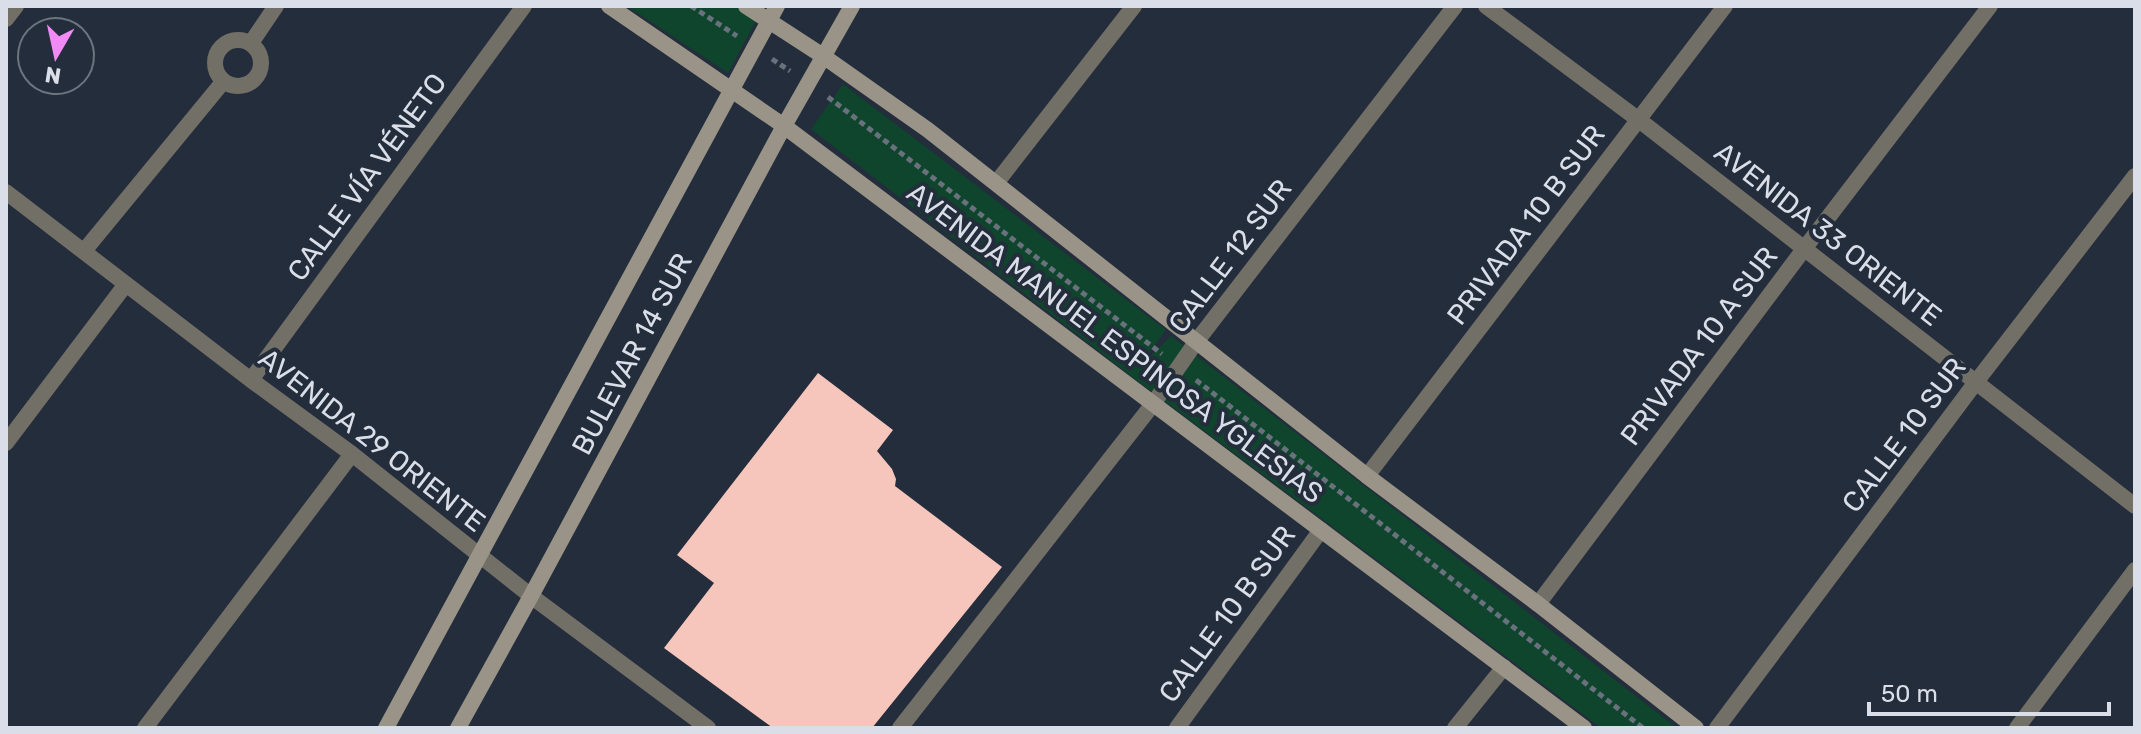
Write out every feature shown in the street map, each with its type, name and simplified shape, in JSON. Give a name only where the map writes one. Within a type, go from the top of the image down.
[{"type":"main road","name":"AVENIDA MANUEL ESPINOSA YGLESIAS","points":[[609,6],[784,126],[1584,728]]},
{"type":"main road","name":"AVENIDA MANUEL ESPINOSA YGLESIAS","points":[[746,6],[772,14],[823,56],[997,182],[1367,476],[1696,728]]},
{"type":"main road","name":"BULEVAR 14 SUR","points":[[458,728],[852,6]]},
{"type":"main road","name":"BULEVAR 14 SUR","points":[[386,728],[772,14]]},
{"type":"street","points":[[6,19],[16,6]]},
{"type":"street","points":[[251,43],[276,6]]},
{"type":"street","name":"CALLE VÍA VÉNETO","points":[[251,380],[524,6]]},
{"type":"street","points":[[997,182],[1134,6]]},
{"type":"street","name":"CALLE 12 SUR","points":[[900,728],[1153,404],[1196,342],[1455,6]]},
{"type":"street","name":"AVENIDA 33 ORIENTE","points":[[1486,6],[1639,120],[2135,506]]},
{"type":"street","name":"PRIVADA 10 B SUR","points":[[1367,476],[1725,6]]},
{"type":"street","name":"PRIVADA 10 A SUR","points":[[1538,604],[1990,6]]},
{"type":"street","points":[[231,41],[251,43],[260,53],[262,65],[258,77],[248,85],[235,87],[223,82],[214,64],[216,54],[231,41]]},
{"type":"street","points":[[84,251],[223,82]]},
{"type":"street","name":"CALLE 10 SUR","points":[[1717,728],[2135,176]]},
{"type":"street","name":"AVENIDA 29 ORIENTE","points":[[6,192],[352,454],[531,596],[708,728]]},
{"type":"street","points":[[6,443],[126,284]]},
{"type":"street","points":[[145,728],[352,454]]},
{"type":"street","name":"CALLE 10 B SUR","points":[[1177,728],[1321,530]]},
{"type":"street","points":[[2017,728],[2135,570]]},
{"type":"street","points":[[1455,728],[1504,667]]},
{"type":"path","points":[[842,106],[1643,728]]},
{"type":"green space","points":[[627,6],[764,6],[728,73]]},
{"type":"green space","points":[[843,84],[1166,330],[1137,369],[1171,336],[1677,728],[1601,728],[1131,376],[811,129]]},
{"type":"building","points":[[818,373],[893,430],[877,451],[892,469],[895,486],[1002,567],[872,728],[773,728],[664,648],[714,583],[677,555]]}]
